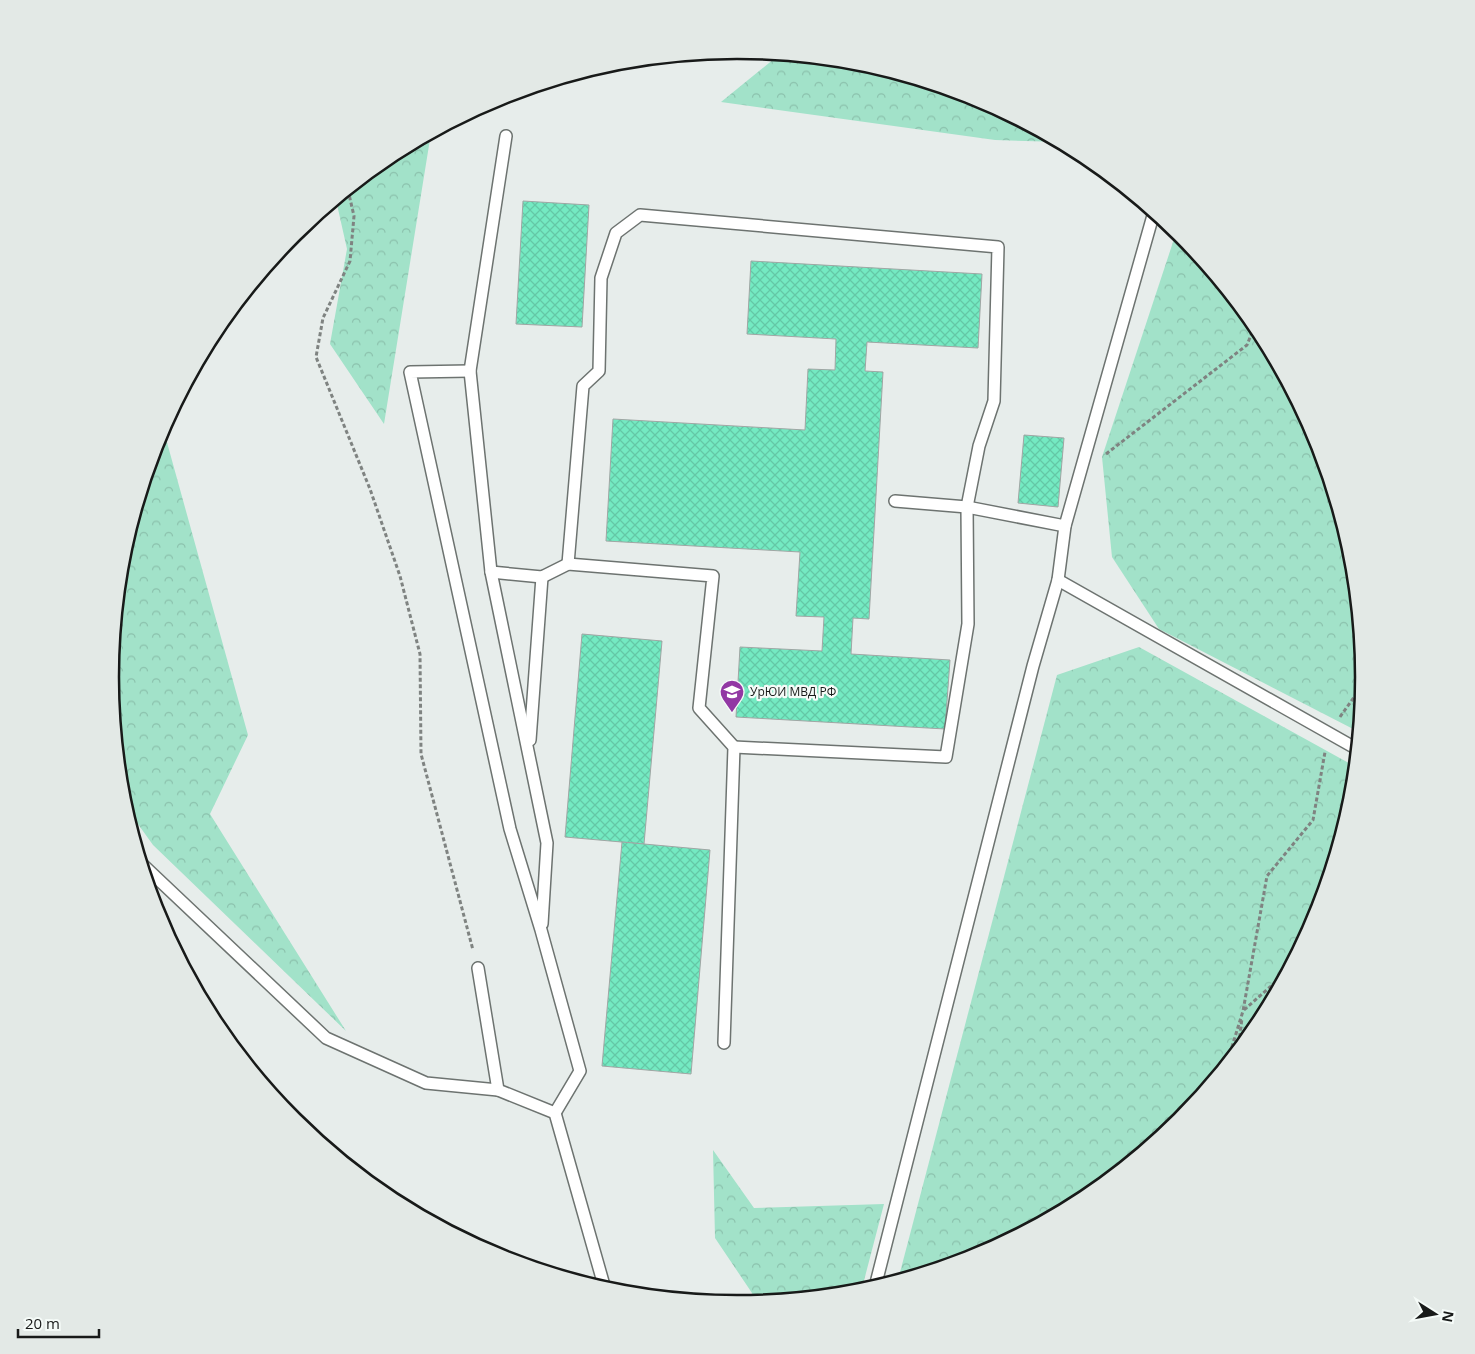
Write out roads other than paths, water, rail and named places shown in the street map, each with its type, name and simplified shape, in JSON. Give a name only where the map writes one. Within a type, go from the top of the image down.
[{"type":"lane","points":[[506,136],[470,371],[491,572],[547,843],[541,930]]},
{"type":"lane","points":[[568,564],[583,386],[599,371],[601,278],[616,233],[640,215],[998,247],[994,401],[979,446],[967,507],[968,624],[946,757],[734,747]]},
{"type":"lane","points":[[877,1279],[1030,676],[1058,580],[1065,526],[1152,219]]},
{"type":"lane","points":[[470,371],[410,372],[510,829],[541,930],[580,1071],[555,1113],[602,1280]]},
{"type":"lane","points":[[895,501],[967,507],[1065,526]]},
{"type":"lane","points":[[491,572],[542,577],[568,564],[713,576],[699,708],[734,747],[724,1043]]},
{"type":"lane","points":[[529,754],[542,577]]},
{"type":"lane","points":[[1058,580],[1351,745]]},
{"type":"lane","points":[[151,872],[326,1038],[426,1083],[498,1090],[555,1113]]},
{"type":"lane","points":[[478,968],[498,1090]]},
{"type":"place","name":"УрЮИ МВД РФ","points":[[732,713]]}]
